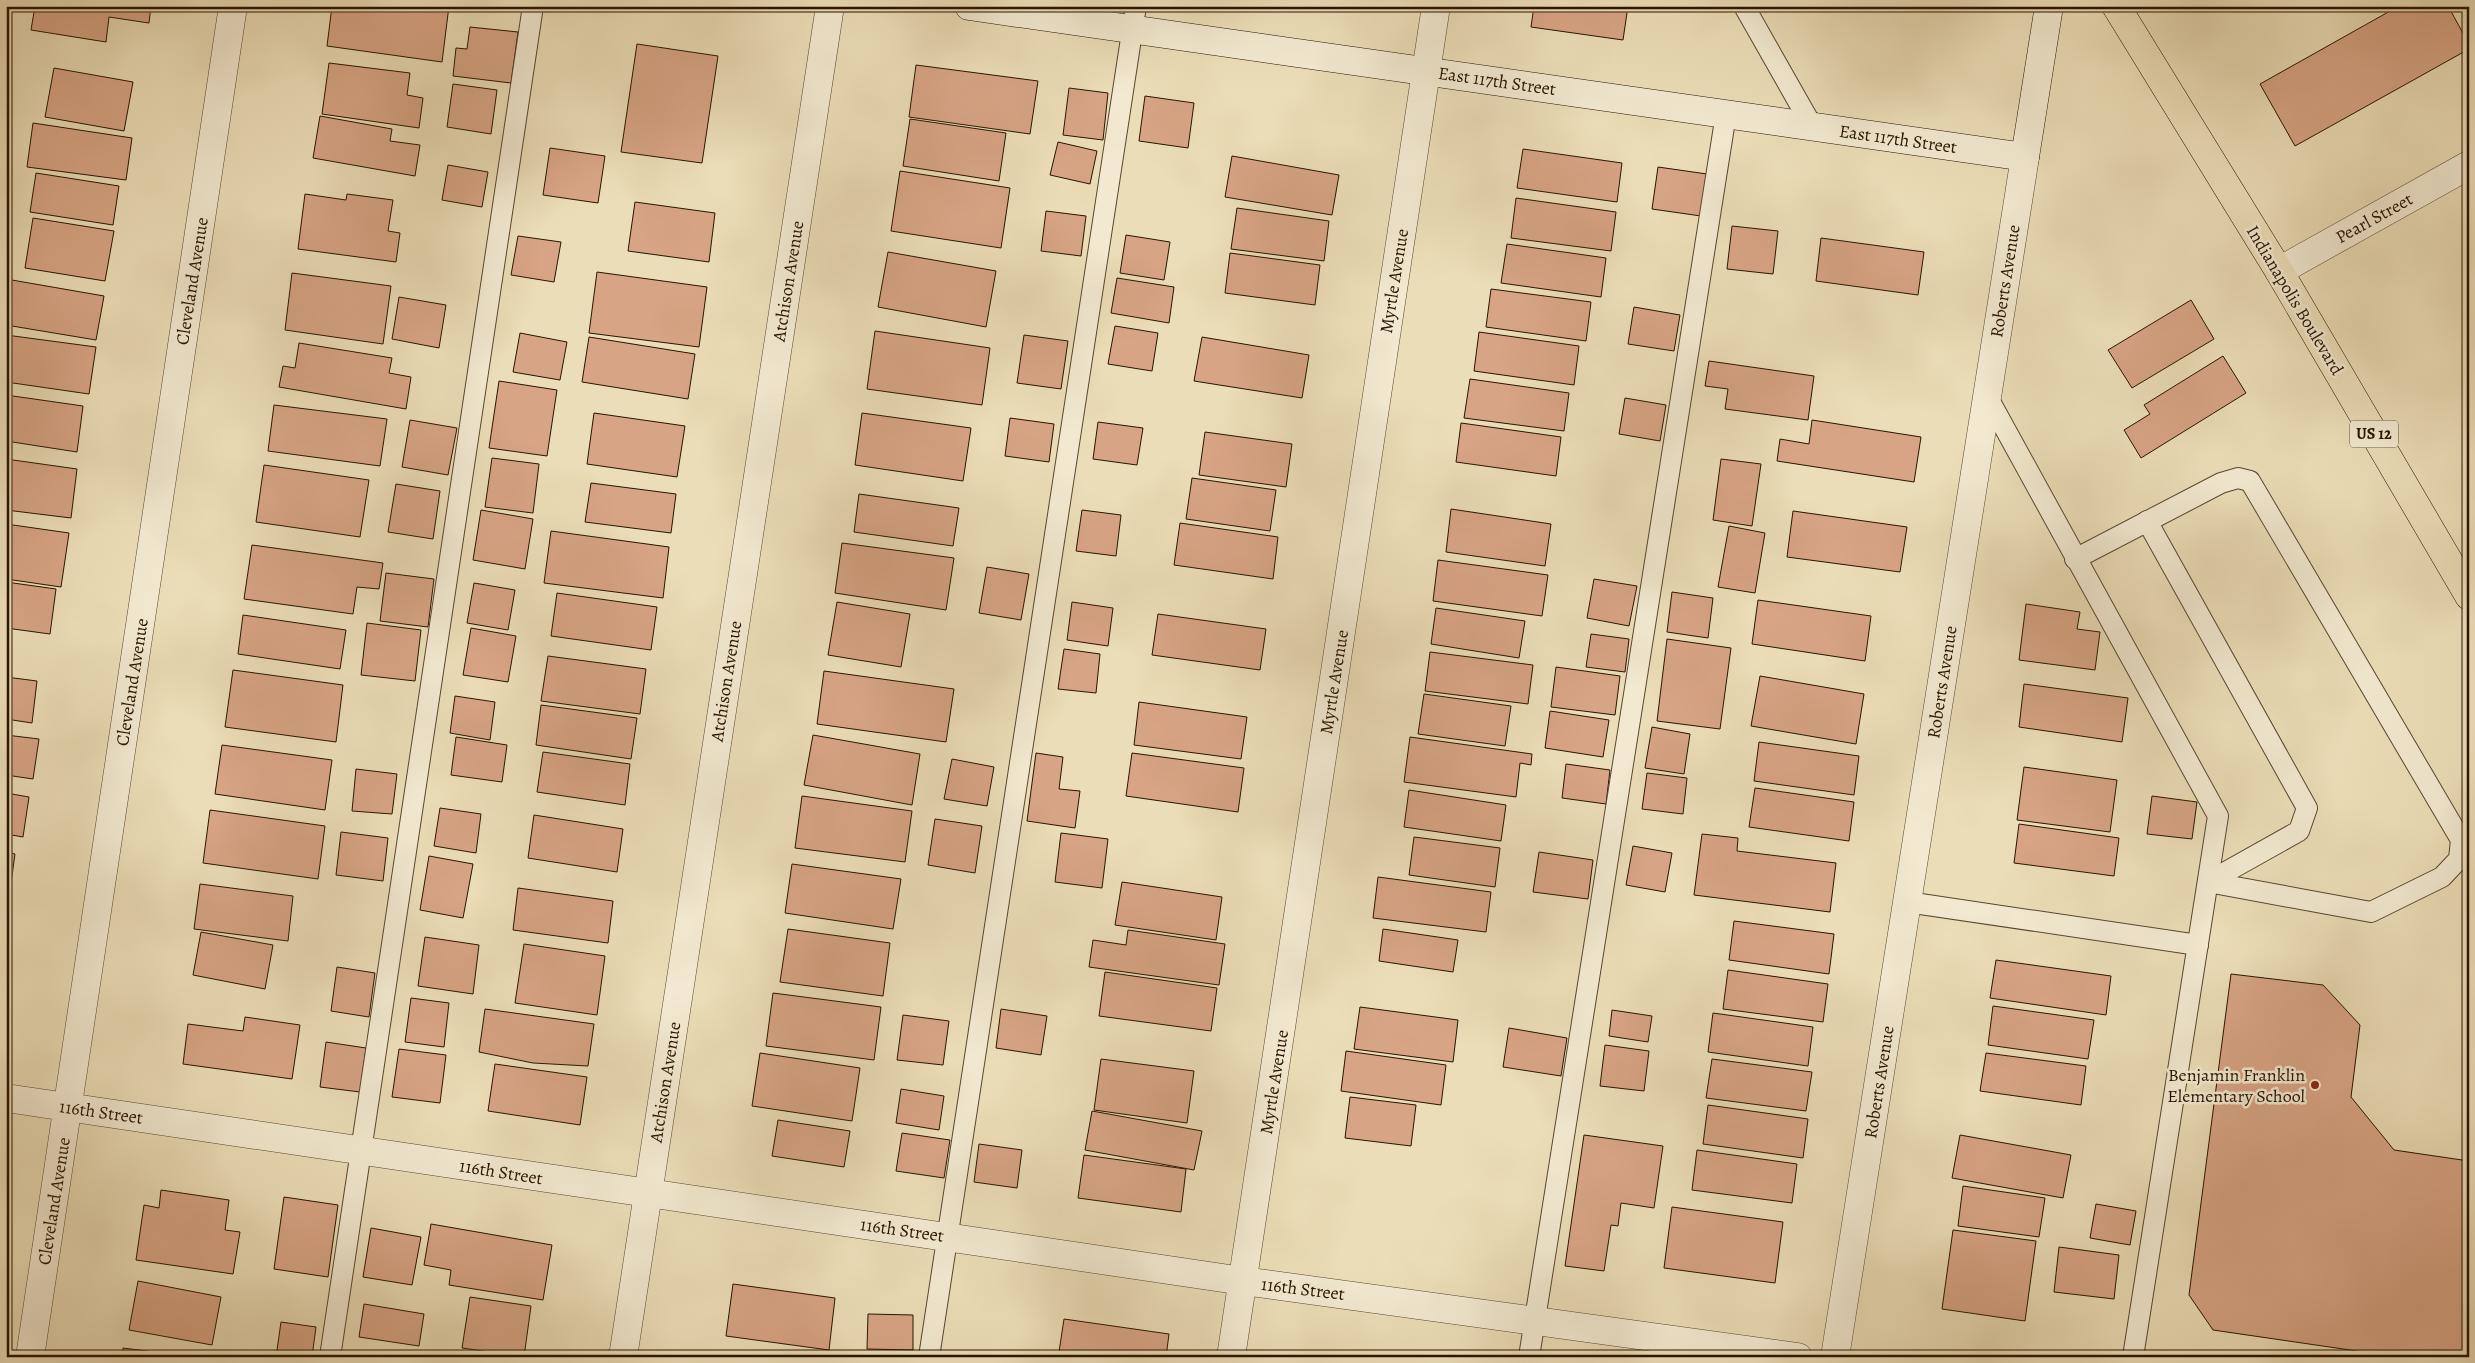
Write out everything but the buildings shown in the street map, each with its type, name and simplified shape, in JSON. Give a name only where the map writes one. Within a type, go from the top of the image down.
[{"type":"main road","name":"Indianapolis Boulevard","points":[[2116,6],[2279,271],[2469,596]]},
{"type":"street","name":"Cleveland Avenue","points":[[30,1357],[234,6]]},
{"type":"street","name":"Atchison Avenue","points":[[623,1357],[830,6]]},
{"type":"street","name":"East 117th Street","points":[[970,6],[1135,18],[1426,70],[2025,157]]},
{"type":"street","name":"Myrtle Avenue","points":[[1231,1357],[1436,6]]},
{"type":"street","name":"Roberts Avenue","points":[[1835,1357],[2049,6]]},
{"type":"street","name":"Pearl Street","points":[[2279,271],[2469,165]]},
{"type":"street","name":"116th Street","points":[[6,1098],[1243,1281],[1534,1319],[1798,1357]]},
{"type":"lane","points":[[330,1357],[533,6]]},
{"type":"lane","points":[[1744,6],[1812,126]]},
{"type":"lane","points":[[929,1357],[1135,18]]},
{"type":"lane","points":[[1528,1357],[1726,114]]},
{"type":"lane","points":[[1987,396],[2218,816],[2133,1357]]},
{"type":"lane","points":[[2075,559],[2221,483],[2238,478],[2250,481],[2461,840],[2459,859],[2442,877],[2371,912],[2208,882]]},
{"type":"lane","points":[[2147,521],[2307,808],[2299,831],[2208,882]]},
{"type":"lane","points":[[1907,902],[2198,945]]},
{"type":"place","name":"Benjamin Franklin Elementary School","points":[[2315,1085]]}]
